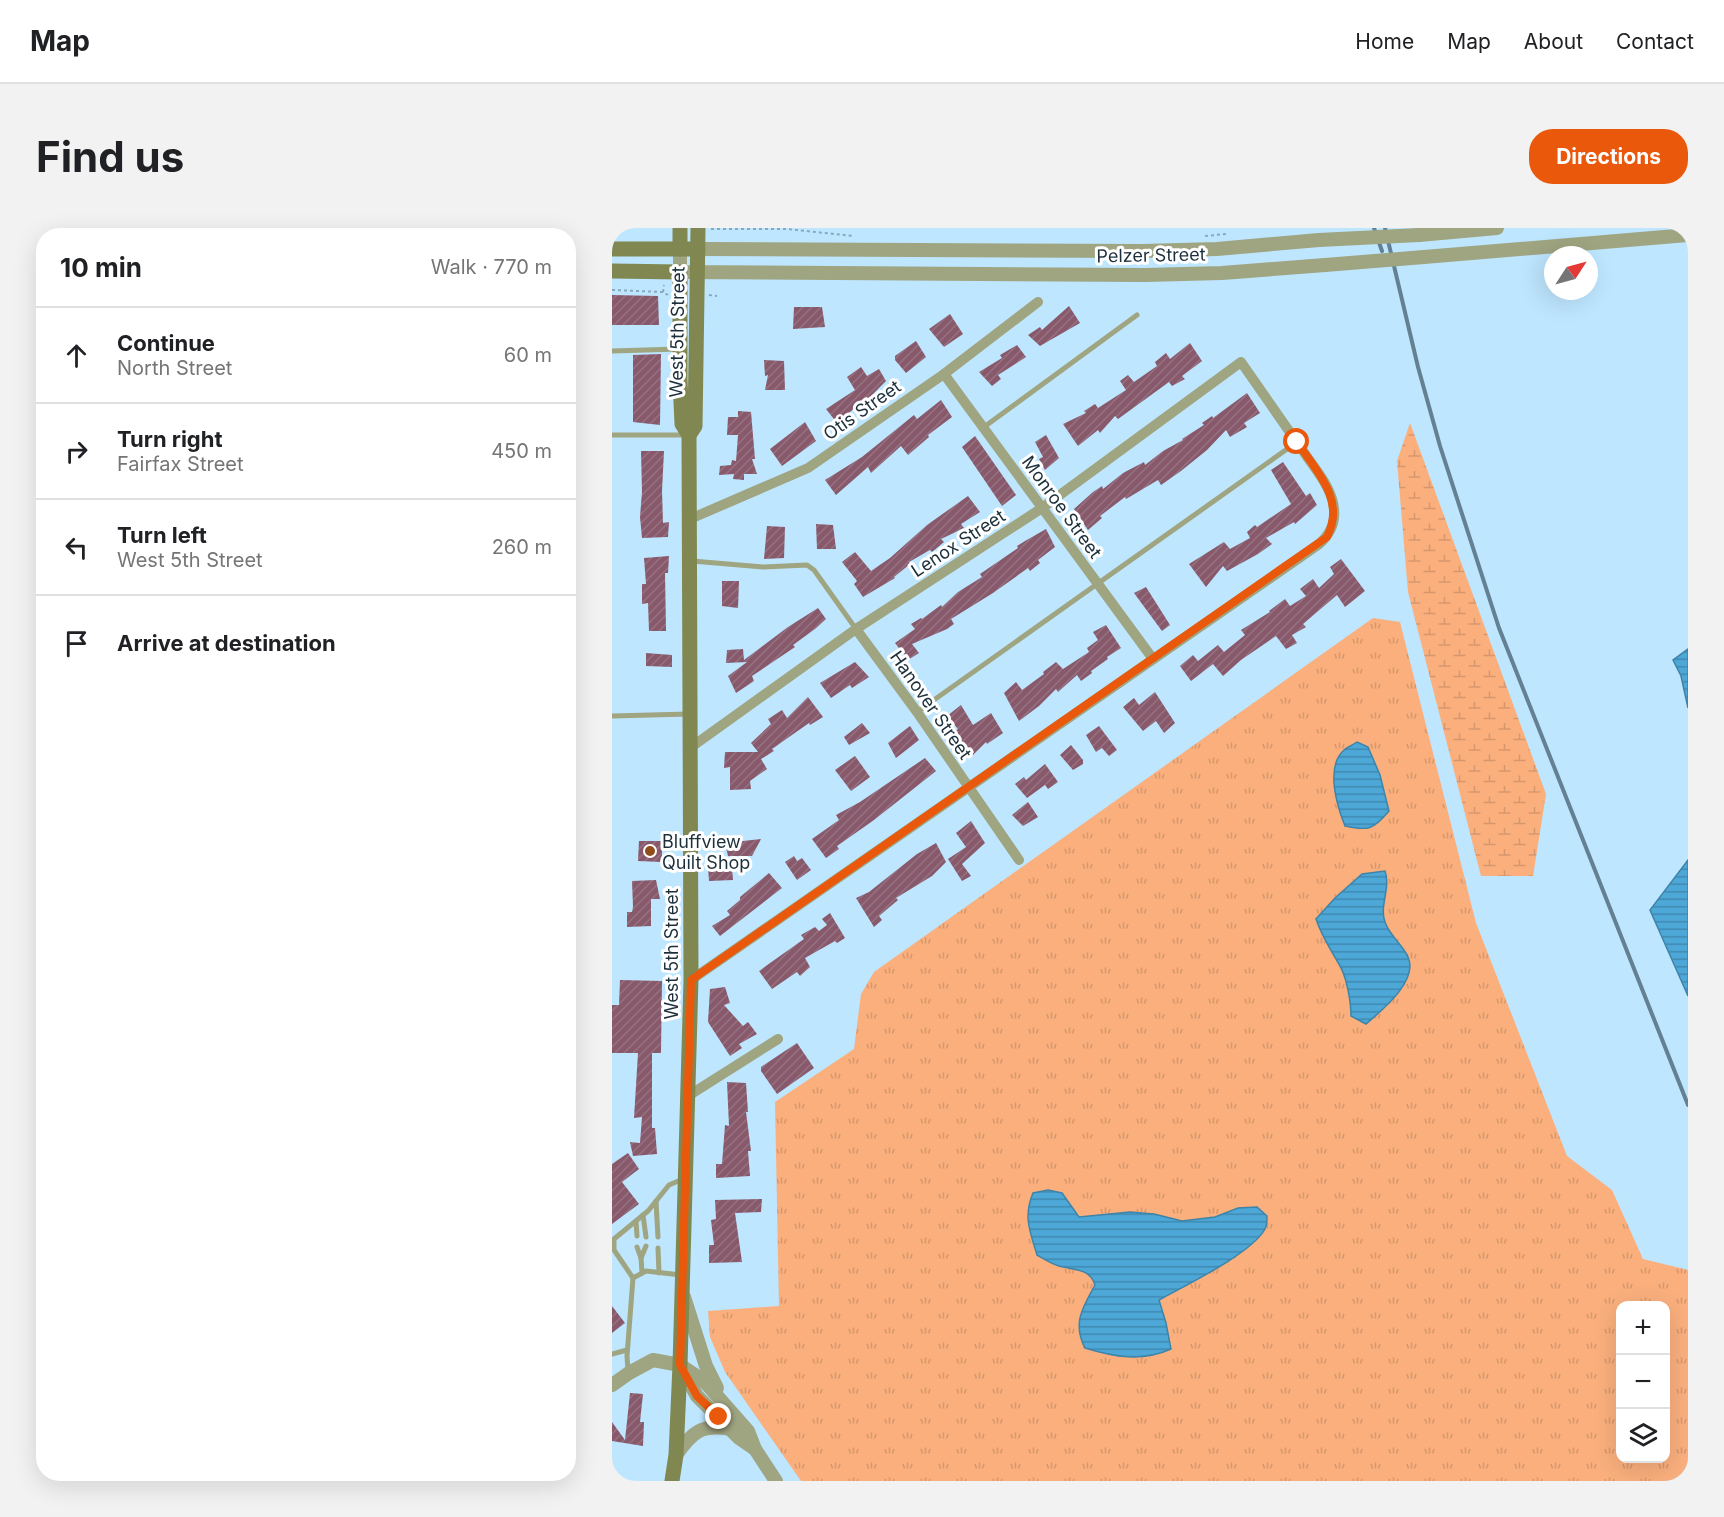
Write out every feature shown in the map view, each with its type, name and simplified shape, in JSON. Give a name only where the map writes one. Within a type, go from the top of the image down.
[{"type":"main road","name":"West 5th Street","points":[[680,228],[680,249]]},
{"type":"main road","name":"West 5th Street","points":[[689,435],[695,426],[698,229]]},
{"type":"main road","name":"Pelzer Street","points":[[612,249],[698,249]]},
{"type":"main road","name":"Pelzer Street","points":[[612,271],[680,272]]},
{"type":"main road","name":"West 5th Street","points":[[672,1481],[676,1455],[680,1365],[691,980],[689,435],[682,424],[680,272]]},
{"type":"street","name":"Pelzer Street","points":[[698,249],[1153,251],[1217,249],[1497,228]]},
{"type":"street","name":"Pelzer Street","points":[[680,272],[1145,275],[1222,273],[1683,233]]},
{"type":"street","name":"West 5th Street","points":[[680,249],[680,272]]},
{"type":"street","name":"Otis Street","points":[[690,519],[808,468],[944,374],[1038,302]]},
{"type":"street","name":"Lenox Street","points":[[690,748],[856,629],[1042,508],[1241,362],[1297,442]]},
{"type":"street","name":"Monroe Street","points":[[944,374],[1153,659]]},
{"type":"street","points":[[691,980],[1327,537],[1332,527],[1333,502],[1328,489],[1297,442]]},
{"type":"street","name":"Hanover Street","points":[[856,629],[1019,860]]},
{"type":"street","points":[[688,1096],[778,1039]]},
{"type":"street","points":[[682,1291],[706,1366],[726,1406]]},
{"type":"street","points":[[612,1385],[628,1373],[653,1360],[680,1365],[705,1381],[748,1431],[755,1449],[776,1481]]},
{"type":"street","points":[[680,1365],[697,1396],[731,1430],[755,1449]]},
{"type":"street","points":[[676,1455],[687,1439],[698,1431],[710,1427],[731,1430]]},
{"type":"lane","points":[[983,428],[1137,315]]},
{"type":"lane","points":[[612,351],[680,349]]},
{"type":"lane","points":[[612,435],[689,435]]},
{"type":"lane","points":[[916,712],[1297,442]]},
{"type":"lane","points":[[690,561],[763,567],[807,565],[814,570],[856,629]]},
{"type":"lane","points":[[612,716],[690,714]]},
{"type":"lane","points":[[628,1373],[627,1350],[633,1278],[612,1246],[614,1239],[643,1215],[669,1185],[684,1179]]},
{"type":"lane","points":[[656,1201],[658,1237]]},
{"type":"lane","points":[[643,1215],[646,1237]]},
{"type":"lane","points":[[636,1221],[637,1236]]},
{"type":"lane","points":[[641,1258],[646,1246]]},
{"type":"lane","points":[[637,1247],[642,1272]]},
{"type":"lane","points":[[658,1248],[659,1273]]},
{"type":"lane","points":[[633,1278],[642,1272],[683,1275]]},
{"type":"lane","points":[[612,1353],[627,1350]]},
{"type":"path","points":[[698,229],[787,229],[855,236]]},
{"type":"path","points":[[1202,236],[1236,234]]},
{"type":"path","points":[[612,290],[663,292]]},
{"type":"green space","points":[[1410,423],[1546,794],[1533,876],[1481,876],[1408,592],[1397,461]]},
{"type":"green space","points":[[1373,618],[1400,622],[1476,923],[1567,1156],[1612,1190],[1643,1259],[1688,1270],[1688,1481],[801,1481],[725,1372],[710,1337],[708,1311],[779,1306],[775,1102],[854,1049],[861,994],[874,972]]},
{"type":"water","points":[[1688,649],[1688,708],[1681,676],[1673,660]]},
{"type":"water","points":[[1357,742],[1368,747],[1380,775],[1389,811],[1370,828],[1345,826],[1334,787],[1338,757],[1345,749]]},
{"type":"water","points":[[1688,860],[1688,996],[1650,910]]},
{"type":"water","points":[[1385,871],[1387,884],[1383,910],[1385,922],[1406,953],[1410,966],[1404,985],[1397,995],[1366,1024],[1351,1016],[1345,977],[1316,919],[1362,874]]},
{"type":"water","points":[[1048,1190],[1062,1193],[1079,1217],[1130,1212],[1154,1214],[1182,1221],[1215,1217],[1238,1208],[1257,1207],[1267,1216],[1267,1225],[1258,1239],[1246,1249],[1201,1278],[1159,1300],[1171,1349],[1149,1356],[1117,1356],[1085,1348],[1081,1339],[1079,1323],[1095,1285],[1093,1279],[1085,1273],[1056,1265],[1037,1255],[1029,1224],[1028,1209],[1033,1193]]},
{"type":"building","points":[[612,295],[658,296],[659,325],[612,325]]},
{"type":"building","points":[[1069,306],[1080,323],[1040,346],[1028,335],[1040,327],[1042,330]]},
{"type":"building","points":[[794,307],[822,307],[825,327],[793,329]]},
{"type":"building","points":[[950,314],[963,334],[944,347],[929,329]]},
{"type":"building","points":[[916,341],[926,357],[906,373],[895,360],[895,356]]},
{"type":"building","points":[[1190,343],[1202,361],[1182,376],[1185,379],[1172,386],[1169,382],[1118,419],[1115,416],[1100,433],[1098,430],[1078,446],[1063,424],[1086,413],[1084,411],[1095,404],[1098,408],[1126,390],[1120,381],[1128,375],[1134,382],[1157,366],[1155,362],[1166,353],[1170,359]]},
{"type":"building","points":[[1017,345],[1026,357],[998,375],[1001,379],[992,386],[979,372],[1002,358],[1000,355]]},
{"type":"building","points":[[661,354],[660,425],[633,422],[633,355]]},
{"type":"building","points":[[764,360],[784,361],[785,390],[765,390],[768,375],[765,376]]},
{"type":"building","points":[[861,367],[867,376],[879,369],[886,381],[863,404],[862,402],[837,423],[826,409],[855,390],[847,377]]},
{"type":"building","points":[[1247,393],[1260,413],[1244,423],[1247,427],[1230,437],[1226,430],[1207,450],[1181,471],[1161,485],[1158,480],[1126,499],[1125,497],[1100,516],[1102,518],[1088,530],[1074,509],[1093,492],[1102,486],[1103,489],[1123,473],[1144,462],[1145,465]]},
{"type":"building","points":[[941,400],[952,417],[928,435],[929,437],[908,455],[901,446],[871,473],[868,467],[836,495],[825,480],[862,457],[914,415],[917,419]]},
{"type":"building","points":[[738,411],[751,412],[755,459],[752,459],[757,474],[744,474],[744,480],[733,479],[734,474],[719,475],[720,466],[731,465],[732,460],[736,461],[738,435],[727,435],[728,417],[738,417]]},
{"type":"building","points":[[805,422],[816,441],[782,466],[770,449]]},
{"type":"building","points":[[1046,435],[1059,458],[1045,470],[1039,459],[1043,457],[1035,442]]},
{"type":"building","points":[[975,436],[1016,495],[1002,506],[962,447]]},
{"type":"building","points":[[641,451],[664,451],[663,523],[669,522],[668,537],[642,538]]},
{"type":"building","points":[[1283,462],[1306,496],[1310,493],[1317,505],[1295,524],[1294,522],[1266,538],[1272,544],[1258,554],[1227,571],[1223,566],[1206,587],[1189,564],[1224,542],[1230,549],[1250,538],[1247,532],[1255,525],[1257,527],[1291,504],[1271,470]]},
{"type":"building","points":[[968,496],[980,512],[961,524],[964,528],[941,539],[944,542],[932,552],[930,550],[909,562],[910,564],[895,578],[863,597],[854,584],[857,581],[842,562],[855,552],[871,571],[890,558],[927,525]]},
{"type":"building","points":[[816,524],[833,525],[836,549],[817,549]]},
{"type":"building","points":[[767,526],[785,527],[784,558],[764,559]]},
{"type":"building","points":[[1046,529],[1055,547],[1038,560],[1040,563],[1030,571],[1028,568],[951,619],[954,624],[947,629],[912,644],[919,653],[908,660],[895,643],[915,629],[911,624],[941,605],[942,607],[958,592],[982,577],[980,574],[1018,548],[1017,546]]},
{"type":"building","points":[[669,556],[668,573],[665,573],[666,631],[649,631],[648,603],[642,604],[642,584],[646,584],[644,558]]},
{"type":"building","points":[[1341,559],[1365,591],[1345,607],[1337,595],[1303,624],[1306,627],[1292,635],[1297,643],[1286,649],[1276,636],[1241,660],[1223,676],[1213,664],[1191,681],[1180,666],[1193,655],[1198,661],[1218,645],[1224,652],[1245,635],[1241,630],[1270,612],[1285,599],[1290,606],[1306,596],[1300,589],[1313,579],[1319,588],[1334,574],[1330,567]]},
{"type":"building","points":[[722,581],[739,581],[738,608],[722,606]]},
{"type":"building","points":[[1146,587],[1170,625],[1162,631],[1134,593]]},
{"type":"building","points":[[818,608],[826,619],[793,645],[795,647],[752,676],[754,681],[736,693],[728,676],[747,662],[726,663],[727,650],[743,649],[744,660]]},
{"type":"building","points":[[1106,625],[1121,648],[1107,657],[1108,659],[1081,681],[1077,675],[1058,692],[1056,689],[1019,721],[1004,693],[1016,682],[1022,690],[1056,662],[1063,669],[1089,652],[1087,648],[1098,640],[1093,632]]},
{"type":"building","points":[[646,653],[672,655],[672,667],[646,666]]},
{"type":"building","points":[[855,662],[869,677],[852,688],[850,685],[831,698],[820,683]]},
{"type":"building","points":[[1155,692],[1175,723],[1164,733],[1156,721],[1143,731],[1123,707],[1134,698],[1139,705]]},
{"type":"building","points":[[808,697],[823,717],[810,725],[809,723],[761,759],[767,769],[750,781],[751,789],[730,790],[730,767],[724,768],[725,752],[758,752],[751,743],[771,724],[768,719],[782,710],[787,718]]},
{"type":"building","points":[[961,705],[973,725],[991,713],[1003,733],[987,744],[986,742],[970,758],[951,733],[958,729],[947,716]]},
{"type":"building","points":[[862,723],[870,733],[849,745],[844,737]]},
{"type":"building","points":[[910,726],[919,740],[896,758],[888,743]]},
{"type":"building","points":[[1099,726],[1117,750],[1109,756],[1102,748],[1096,752],[1086,735]]},
{"type":"building","points":[[1071,745],[1083,760],[1083,764],[1073,770],[1060,755]]},
{"type":"building","points":[[855,756],[870,777],[851,791],[835,770]]},
{"type":"building","points":[[925,758],[936,771],[837,846],[839,849],[826,858],[812,839],[839,820],[836,815],[860,802]]},
{"type":"building","points":[[1045,764],[1058,782],[1048,789],[1045,785],[1027,798],[1015,784],[1024,777],[1026,780]]},
{"type":"building","points":[[1028,802],[1038,817],[1023,826],[1012,815]]},
{"type":"building","points":[[971,821],[985,843],[962,864],[971,876],[962,881],[948,859],[966,847],[956,833]]},
{"type":"building","points":[[761,839],[752,856],[728,856],[725,843]]},
{"type":"building","name":"Bluffview Quilt Shop","points":[[639,841],[662,841],[662,862],[638,861]]},
{"type":"building","points":[[936,843],[946,862],[932,876],[896,898],[898,900],[879,916],[882,920],[874,927],[856,898],[869,892],[917,854]]},
{"type":"building","points":[[794,856],[797,861],[802,858],[811,870],[797,880],[785,862]]},
{"type":"building","points":[[708,867],[732,868],[733,880],[709,881]]},
{"type":"building","points":[[769,873],[782,888],[720,936],[712,926],[730,915],[727,911],[740,900],[740,897]]},
{"type":"building","points":[[656,880],[660,899],[651,899],[651,926],[627,927],[627,912],[632,912],[633,907],[632,881]]},
{"type":"building","points":[[830,913],[845,938],[805,958],[810,967],[800,976],[797,972],[772,989],[759,971],[804,939],[801,935],[815,927],[819,931],[827,925],[822,919]]},
{"type":"building","points":[[620,980],[662,981],[661,1053],[652,1053],[652,1128],[655,1128],[657,1154],[633,1156],[630,1142],[640,1143],[642,1117],[634,1118],[638,1053],[612,1053],[612,1005],[619,1005]]},
{"type":"building","points":[[725,987],[730,1003],[724,1005],[743,1026],[748,1022],[757,1034],[739,1044],[742,1048],[730,1056],[708,1022],[710,989]]},
{"type":"building","points":[[797,1043],[814,1068],[777,1094],[761,1071],[761,1067]]},
{"type":"building","points":[[727,1082],[746,1083],[748,1112],[746,1112],[751,1151],[748,1151],[750,1176],[716,1178],[716,1164],[722,1164],[725,1125],[729,1126]]},
{"type":"building","points":[[628,1153],[639,1169],[622,1182],[639,1204],[612,1224],[612,1164]]},
{"type":"building","points":[[762,1199],[761,1212],[735,1213],[742,1262],[709,1263],[709,1245],[714,1245],[711,1220],[716,1219],[715,1200]]},
{"type":"building","points":[[612,1306],[625,1323],[612,1333]]},
{"type":"building","points":[[630,1393],[643,1394],[640,1422],[644,1422],[643,1446],[612,1441],[612,1422],[625,1440]]},
{"type":"railway","points":[[1374,228],[1382,251]]},
{"type":"railway","points":[[1385,228],[1418,367],[1440,446],[1499,628],[1688,1105]]},
{"type":"place","name":"Bluffview Quilt Shop","points":[[650,851]]},
{"type":"route","points":[[719,1417],[697,1396],[680,1365],[691,980],[1327,537],[1332,527],[1333,502],[1321,477],[1297,442]]}]
